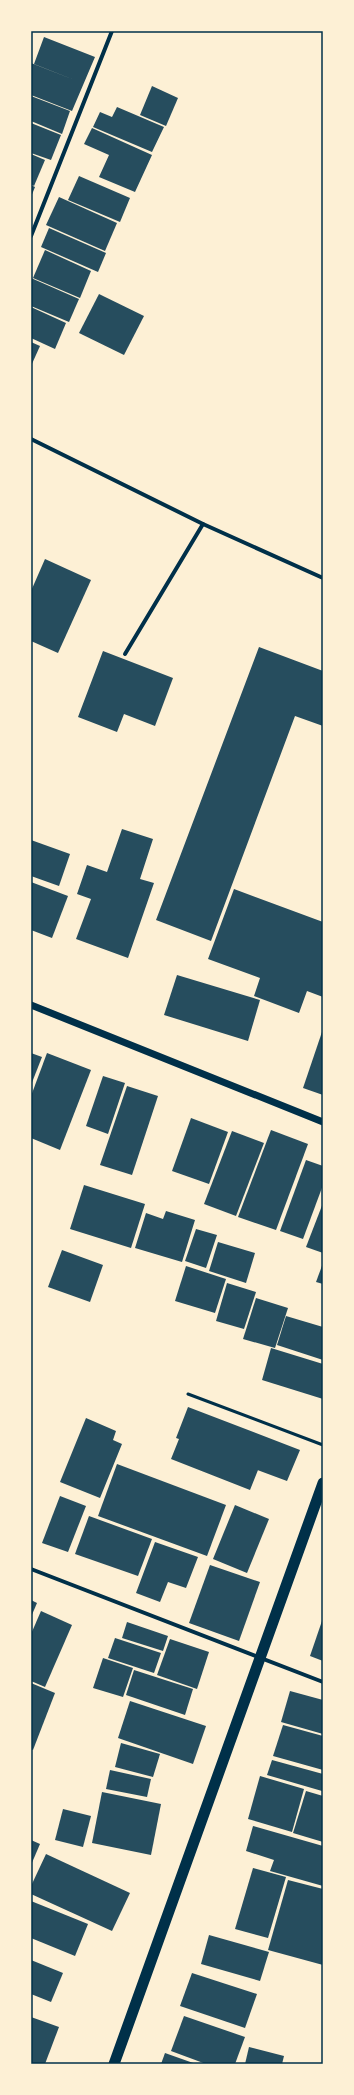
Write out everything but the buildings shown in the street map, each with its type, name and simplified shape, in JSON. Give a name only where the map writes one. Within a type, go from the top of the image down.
[{"type":"highway","points":[[114,2064],[323,1483]]},
{"type":"street","points":[[31,236],[112,31]]},
{"type":"street","points":[[31,439],[203,524],[323,578]]},
{"type":"street","points":[[125,654],[203,524]]},
{"type":"street","points":[[31,1005],[323,1122]]},
{"type":"street","points":[[31,1569],[261,1656],[323,1682]]},
{"type":"lane","points":[[188,1394],[323,1445]]}]
